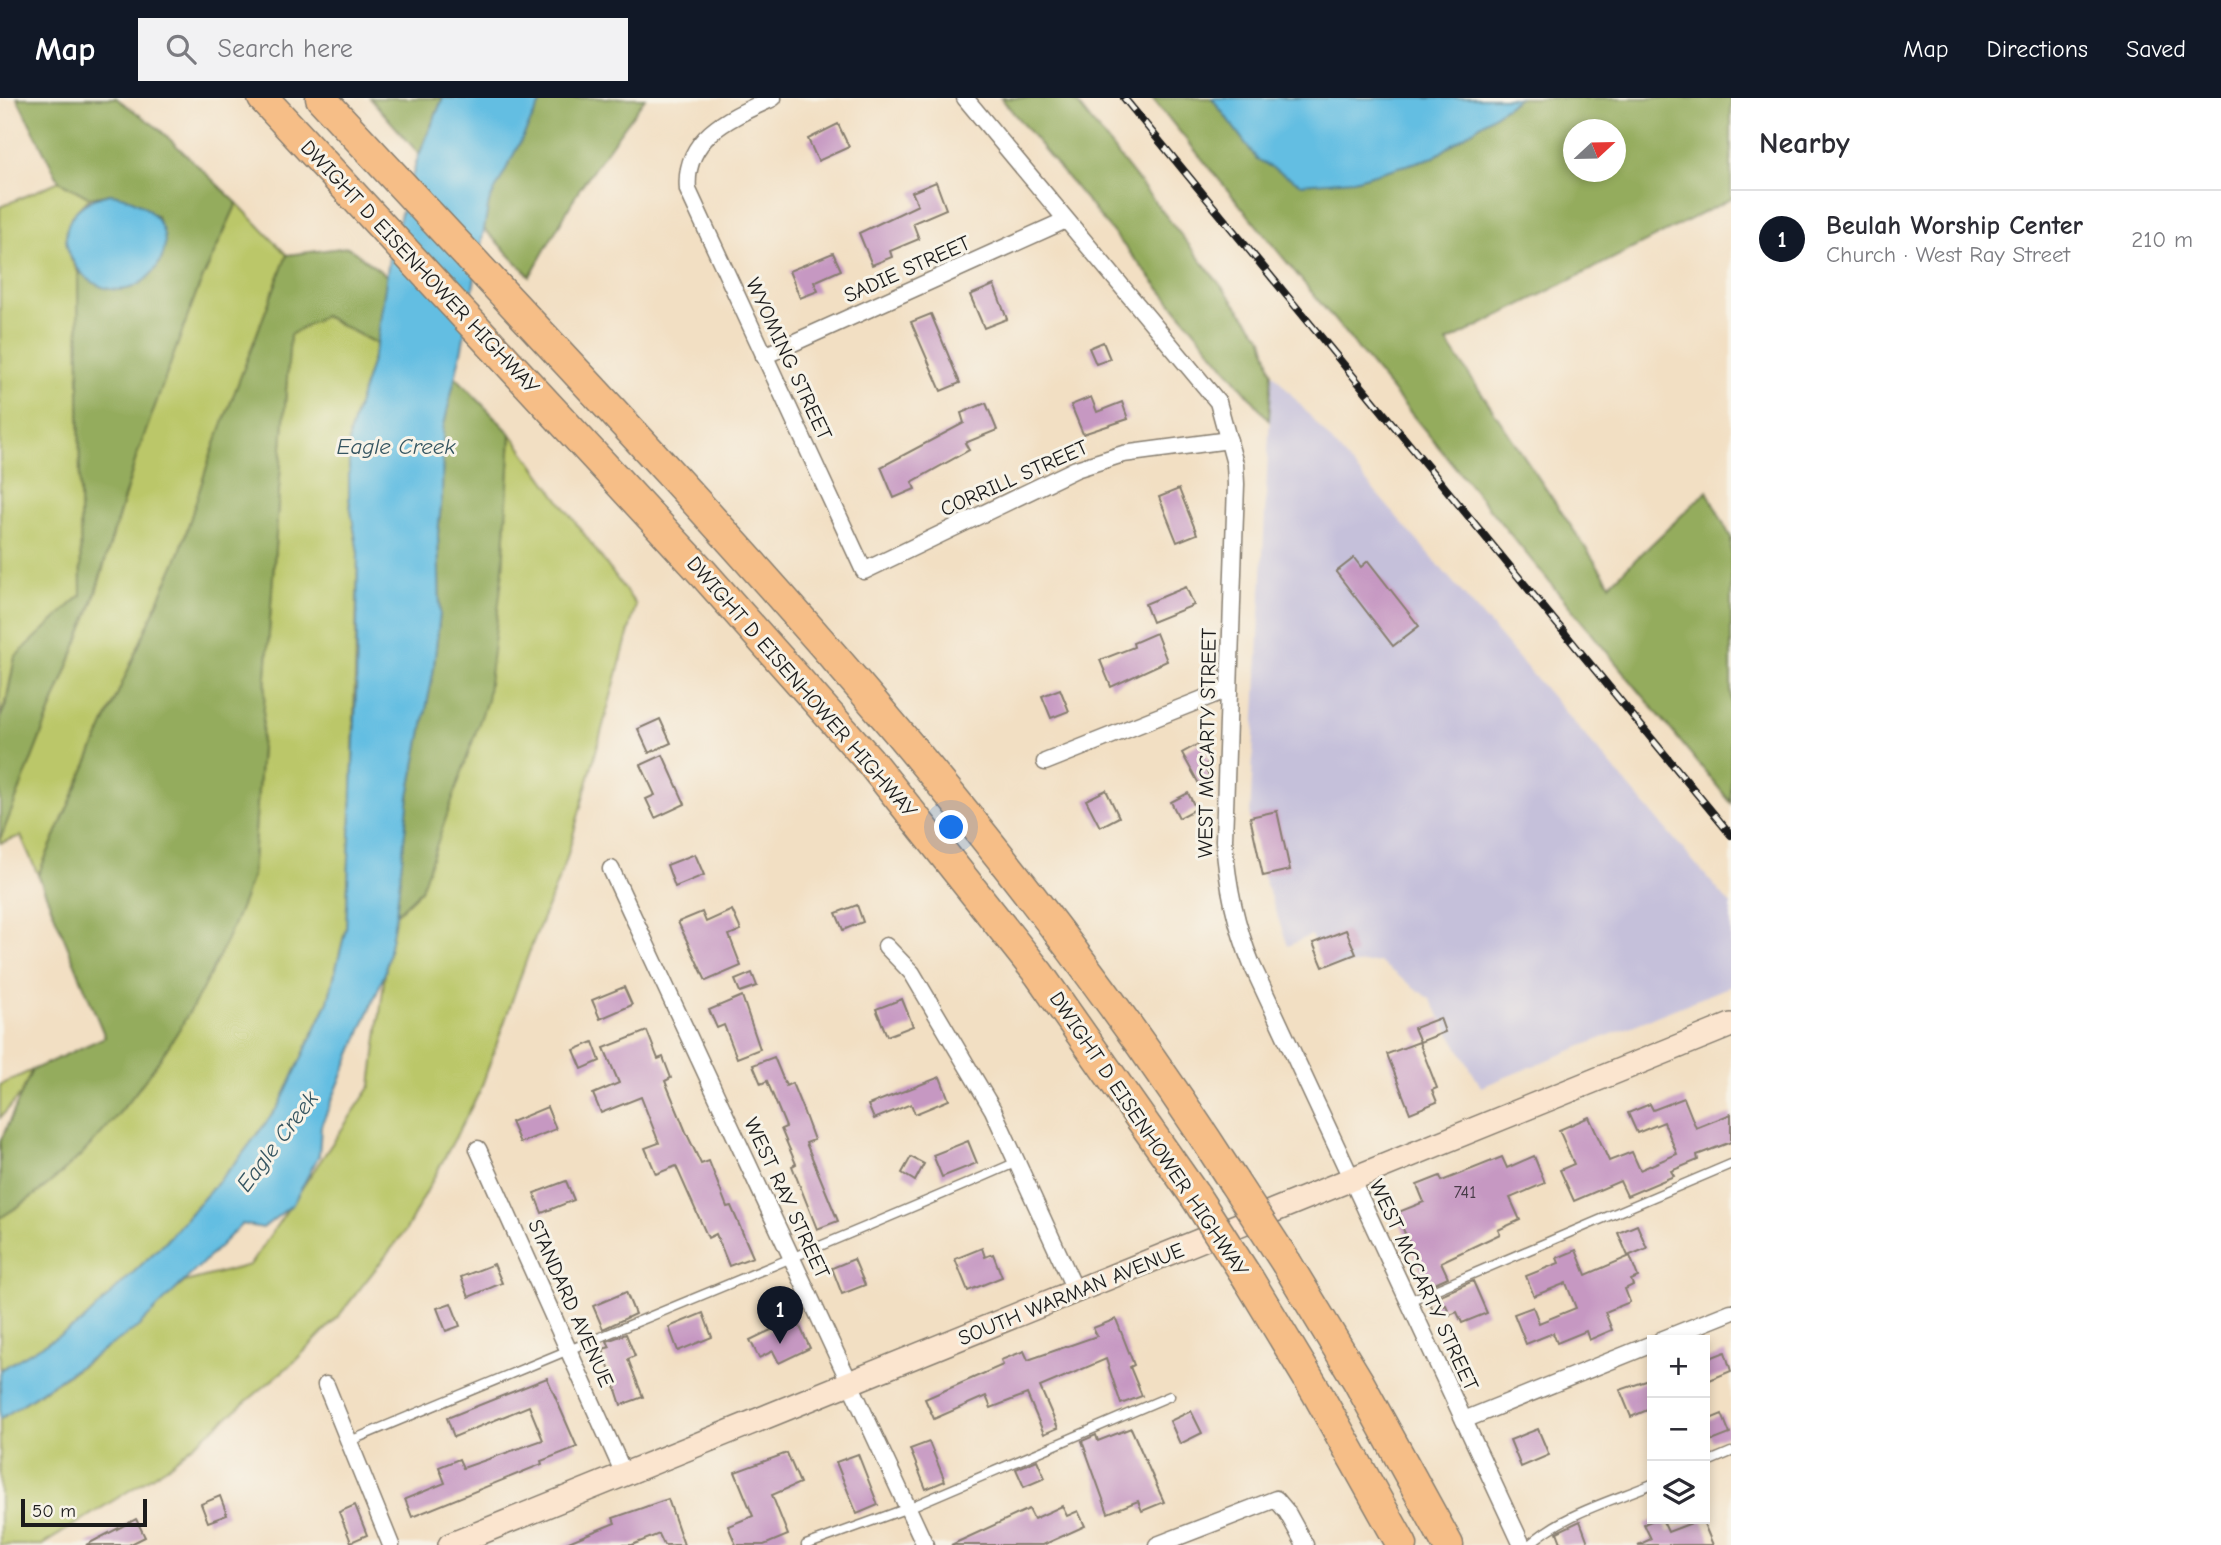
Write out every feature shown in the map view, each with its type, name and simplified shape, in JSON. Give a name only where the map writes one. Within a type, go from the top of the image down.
[{"type":"highway","name":"DWIGHT D EISENHOWER HIGHWAY","points":[[263,98],[816,699],[914,814],[1047,984],[1195,1196],[1316,1391],[1402,1545]]},
{"type":"highway","name":"DWIGHT D EISENHOWER HIGHWAY","points":[[321,98],[775,592],[919,757],[1059,931],[1162,1073],[1287,1264],[1358,1381],[1448,1545]]},
{"type":"main road","name":"SOUTH WARMAN AVENUE","points":[[450,1545],[1731,1026]]},
{"type":"street","name":"WYOMING STREET","points":[[773,98],[712,129],[696,149],[690,162],[686,176],[688,190],[864,571]]},
{"type":"street","name":"WEST MCCARTY STREET","points":[[965,98],[1218,402],[1229,440],[1236,484],[1224,840],[1226,872],[1236,920],[1252,965],[1522,1545]]},
{"type":"street","name":"SADIE STREET","points":[[764,356],[1066,220]]},
{"type":"street","name":"CORRILL STREET","points":[[864,571],[1076,469],[1123,454],[1229,440]]},
{"type":"street","points":[[1045,762],[1228,689]]},
{"type":"street","name":"WEST RAY STREET","points":[[611,869],[925,1545]]},
{"type":"street","points":[[886,946],[912,973],[993,1111],[1076,1292]]},
{"type":"street","name":"STANDARD AVENUE","points":[[478,1149],[624,1474]]},
{"type":"street","points":[[1674,1335],[1731,1312]]},
{"type":"street","points":[[1464,1420],[1647,1346]]},
{"type":"street","points":[[326,1385],[391,1545]]},
{"type":"street","points":[[1157,1545],[1276,1499],[1287,1512],[1305,1545]]},
{"type":"lane","points":[[349,1441],[569,1348],[792,1260],[1017,1162]]},
{"type":"lane","points":[[1409,1301],[1731,1164]]},
{"type":"lane","points":[[806,1545],[908,1508],[1170,1396]]},
{"type":"lane","points":[[1710,1461],[1731,1452]]},
{"type":"lane","points":[[1529,1545],[1541,1534],[1565,1521],[1647,1486]]},
{"type":"shaded area","points":[[1272,372],[1731,905],[1731,986],[1481,1087],[1430,999],[1379,962],[1323,967],[1311,935],[1288,946],[1263,876],[1250,817]]},
{"type":"green space","points":[[17,98],[116,98],[158,128],[237,203],[197,291],[136,458],[90,610],[0,840],[0,718],[6,705],[15,657],[81,595],[78,272],[116,289],[162,259],[163,240],[157,216],[110,194],[90,198],[59,181]]},
{"type":"green space","points":[[370,98],[443,98],[419,154]]},
{"type":"green space","points":[[543,98],[645,98],[580,188],[530,276],[484,229],[489,201]]},
{"type":"green space","points":[[1001,98],[1073,98],[1263,339],[1272,372],[1269,420]]},
{"type":"green space","points":[[1152,98],[1212,98],[1257,159],[1434,157],[1519,98],[1731,98],[1731,199],[1447,342],[1610,584],[1707,491],[1731,538],[1731,803]]},
{"type":"green space","points":[[59,181],[90,198],[77,210],[71,259],[78,272],[81,596],[15,657],[7,697],[0,716],[0,207]]},
{"type":"green space","points":[[237,203],[287,255],[210,457],[180,552],[38,875],[21,836],[0,843],[0,840],[93,603],[136,458],[197,291]]},
{"type":"green space","points":[[348,247],[387,276],[377,344],[324,316],[290,335],[252,876],[234,924],[211,972],[184,1021],[153,1068],[119,1113],[82,1154],[42,1189],[0,1218],[0,1142],[32,1070],[105,1037],[38,875],[180,552],[210,457],[287,255]]},
{"type":"green space","points":[[324,316],[377,344],[349,435],[349,498],[358,553],[352,796],[346,928],[328,1001],[280,1104],[240,1157],[165,1242],[81,1323],[0,1370],[0,1218],[42,1189],[82,1154],[119,1113],[153,1068],[184,1021],[211,972],[252,876],[290,335]]},
{"type":"green space","points":[[455,376],[511,434],[503,570],[487,700],[421,890],[396,914],[409,796],[433,674],[440,613],[438,534],[442,495],[443,430]]},
{"type":"green space","points":[[511,434],[636,605],[566,861],[531,947],[480,1091],[406,1230],[337,1318],[294,1362],[167,1467],[42,1545],[0,1545],[0,1419],[89,1361],[185,1282],[250,1265],[371,1086],[385,973],[396,914],[421,890],[503,570]]},
{"type":"green space","points":[[32,1070],[21,1094],[0,1118],[0,1085]]},
{"type":"water","name":"Eagle Creek","points":[[443,98],[543,98],[489,202],[462,348],[443,429],[442,495],[438,534],[440,613],[433,674],[409,796],[396,914],[385,973],[321,1126],[319,1155],[293,1204],[263,1228],[242,1224],[138,1327],[0,1419],[0,1370],[81,1323],[165,1242],[240,1157],[280,1104],[328,1002],[346,928],[356,696],[358,553],[349,498],[349,435],[377,344],[390,251],[417,160]]},
{"type":"water","points":[[1212,98],[1519,98],[1434,157],[1354,180],[1301,184],[1257,159]]},
{"type":"water","points":[[110,194],[138,203],[158,221],[163,232],[165,245],[162,258],[153,272],[132,287],[110,289],[90,280],[75,264],[67,245],[68,224],[82,206]]},
{"type":"building","points":[[838,124],[849,147],[818,161],[808,139]]},
{"type":"building","points":[[936,182],[946,209],[913,223],[919,239],[890,251],[892,257],[872,265],[859,233],[918,205],[912,192]]},
{"type":"building","points":[[833,253],[841,270],[814,282],[818,291],[800,298],[789,271]]},
{"type":"building","points":[[994,285],[1007,319],[984,328],[970,295]]},
{"type":"building","points":[[931,314],[960,383],[941,391],[911,322]]},
{"type":"building","points":[[1103,342],[1110,359],[1096,364],[1089,348]]},
{"type":"building","points":[[1091,397],[1097,412],[1122,402],[1128,419],[1083,434],[1071,405]]},
{"type":"building","points":[[986,403],[997,430],[965,443],[969,450],[912,482],[915,489],[894,498],[881,467],[964,423],[961,413]]},
{"type":"building","points":[[1179,489],[1197,534],[1177,542],[1159,497]]},
{"type":"building","points":[[1354,558],[1361,567],[1368,561],[1419,626],[1393,646],[1336,572]]},
{"type":"building","points":[[1186,587],[1194,605],[1152,622],[1145,604]]},
{"type":"building","points":[[1156,633],[1167,661],[1111,687],[1100,660],[1134,647],[1133,643]]},
{"type":"building","points":[[1060,689],[1069,711],[1051,718],[1042,696]]},
{"type":"building","points":[[660,719],[671,743],[649,753],[638,729]]},
{"type":"building","points":[[1200,743],[1210,762],[1204,766],[1210,778],[1199,784],[1182,753]]},
{"type":"building","points":[[663,755],[685,804],[655,818],[646,799],[655,795],[641,765]]},
{"type":"building","points":[[1106,790],[1119,817],[1100,827],[1086,800]]},
{"type":"building","points":[[1188,793],[1196,809],[1179,818],[1171,802]]},
{"type":"building","points":[[1277,811],[1290,870],[1263,876],[1250,817]]},
{"type":"building","points":[[695,854],[704,875],[675,887],[667,865]]},
{"type":"building","points":[[857,905],[863,922],[843,930],[836,913]]},
{"type":"building","points":[[732,910],[741,930],[729,935],[741,966],[706,981],[678,922],[702,912],[706,922]]},
{"type":"building","points":[[1346,930],[1356,954],[1323,967],[1313,943]]},
{"type":"building","points":[[752,973],[757,986],[740,992],[735,980]]},
{"type":"building","points":[[624,987],[632,1005],[600,1019],[592,1000]]},
{"type":"building","points":[[742,996],[760,1049],[737,1058],[724,1025],[717,1028],[709,1010]]},
{"type":"building","points":[[902,999],[913,1026],[887,1036],[876,1009]]},
{"type":"building","points":[[1440,1018],[1445,1032],[1420,1042],[1414,1028]]},
{"type":"building","points":[[647,1031],[658,1059],[663,1057],[671,1078],[665,1081],[701,1164],[709,1161],[727,1207],[731,1206],[753,1257],[729,1266],[716,1234],[708,1238],[676,1166],[656,1174],[645,1148],[659,1143],[641,1097],[601,1113],[593,1094],[619,1083],[604,1048]]},
{"type":"building","points":[[593,1042],[600,1061],[582,1069],[574,1050]]},
{"type":"building","points":[[1419,1042],[1437,1088],[1432,1090],[1437,1102],[1410,1113],[1387,1054]]},
{"type":"building","points":[[774,1057],[786,1086],[792,1083],[803,1110],[814,1140],[806,1143],[838,1221],[817,1229],[792,1166],[796,1164],[781,1129],[786,1127],[767,1081],[761,1084],[753,1065]]},
{"type":"building","points":[[940,1077],[949,1100],[915,1114],[911,1104],[874,1119],[868,1105]]},
{"type":"building","points":[[1684,1098],[1696,1128],[1731,1114],[1731,1142],[1697,1155],[1698,1160],[1671,1171],[1674,1176],[1627,1196],[1620,1181],[1574,1201],[1560,1170],[1574,1164],[1559,1130],[1589,1117],[1609,1161],[1632,1152],[1640,1170],[1677,1154],[1664,1122],[1637,1133],[1628,1113],[1650,1104],[1653,1110]]},
{"type":"building","points":[[547,1107],[556,1129],[520,1143],[511,1122]]},
{"type":"building","points":[[968,1141],[977,1163],[942,1177],[933,1155]]},
{"type":"building","points":[[1534,1156],[1545,1183],[1510,1198],[1520,1220],[1498,1230],[1500,1234],[1441,1262],[1448,1277],[1428,1286],[1396,1213],[1424,1202],[1417,1185],[1440,1176],[1442,1181],[1502,1157],[1507,1168]]},
{"type":"building","points":[[911,1157],[924,1164],[915,1181],[902,1173]]},
{"type":"building","points":[[566,1181],[574,1200],[542,1213],[534,1193]]},
{"type":"building","points":[[1637,1225],[1647,1248],[1628,1256],[1618,1233]]},
{"type":"building","points":[[982,1248],[985,1257],[993,1254],[1002,1277],[968,1291],[955,1259]]},
{"type":"building","points":[[1576,1250],[1586,1275],[1630,1256],[1638,1277],[1631,1280],[1633,1285],[1625,1289],[1630,1302],[1605,1312],[1612,1330],[1589,1340],[1586,1331],[1557,1343],[1553,1333],[1526,1344],[1514,1314],[1533,1307],[1539,1323],[1576,1308],[1566,1283],[1534,1296],[1526,1276],[1559,1263],[1557,1258]]},
{"type":"building","points":[[854,1259],[865,1285],[842,1294],[832,1268]]},
{"type":"building","points":[[494,1264],[502,1283],[469,1297],[461,1277]]},
{"type":"building","points":[[1473,1281],[1487,1313],[1462,1323],[1457,1312],[1450,1315],[1446,1305],[1433,1310],[1429,1300]]},
{"type":"building","points":[[626,1292],[635,1314],[603,1329],[593,1306]]},
{"type":"building","points":[[451,1303],[460,1326],[446,1331],[437,1308]]},
{"type":"building","points":[[703,1313],[712,1337],[678,1351],[669,1327]]},
{"type":"building","points":[[796,1318],[810,1348],[779,1363],[773,1351],[759,1358],[750,1340]]},
{"type":"building","points":[[1116,1319],[1134,1365],[1130,1367],[1142,1396],[1121,1404],[1106,1359],[1040,1387],[1058,1428],[1044,1434],[1027,1394],[991,1408],[986,1396],[934,1419],[925,1399],[1003,1365],[1001,1360],[1024,1351],[1028,1360],[1097,1336],[1093,1328]]},
{"type":"building","points":[[626,1334],[635,1356],[628,1359],[643,1397],[621,1405],[603,1349],[610,1347],[607,1341]]},
{"type":"building","points":[[1725,1352],[1731,1371],[1710,1380],[1710,1358]]},
{"type":"building","points":[[547,1378],[577,1447],[412,1517],[405,1499],[445,1483],[439,1467],[459,1459],[463,1468],[543,1440],[529,1406],[454,1437],[447,1418]]},
{"type":"building","points":[[1647,1381],[1647,1410],[1631,1417],[1620,1390]]},
{"type":"building","points":[[1191,1411],[1202,1433],[1180,1444],[1170,1421]]},
{"type":"building","points":[[1722,1414],[1730,1434],[1712,1441],[1710,1419]]},
{"type":"building","points":[[1131,1428],[1164,1502],[1142,1511],[1138,1501],[1108,1513],[1082,1441],[1096,1435],[1098,1441]]},
{"type":"building","points":[[1538,1429],[1549,1455],[1521,1467],[1510,1440]]},
{"type":"building","points":[[929,1442],[945,1481],[926,1489],[910,1449]]},
{"type":"building","points":[[787,1453],[800,1483],[772,1495],[788,1535],[764,1545],[736,1545],[728,1526],[753,1516],[735,1472]]},
{"type":"building","points":[[858,1454],[878,1505],[857,1514],[836,1462]]},
{"type":"building","points":[[1037,1460],[1045,1478],[1024,1487],[1016,1469]]},
{"type":"building","points":[[220,1496],[227,1515],[208,1522],[201,1504]]},
{"type":"building","points":[[668,1499],[684,1545],[664,1545],[659,1534],[632,1545],[561,1545],[615,1523],[613,1518]]},
{"type":"building","points":[[355,1505],[367,1535],[351,1542],[339,1512]]},
{"type":"building","points":[[1062,1506],[1067,1516],[1078,1511],[1085,1526],[1043,1545],[951,1545],[1029,1509],[1034,1519]]},
{"type":"building","points":[[136,1519],[145,1537],[129,1545],[86,1545]]},
{"type":"building","points":[[1580,1521],[1589,1545],[1562,1545],[1557,1532]]},
{"type":"building","points":[[1644,1524],[1664,1524],[1668,1532],[1689,1524],[1704,1524],[1713,1545],[1638,1545],[1651,1539]]},
{"type":"railway","points":[[1124,98],[1731,835]]},
{"type":"place","name":"Beulah Worship Center","points":[[780,1344]]}]
